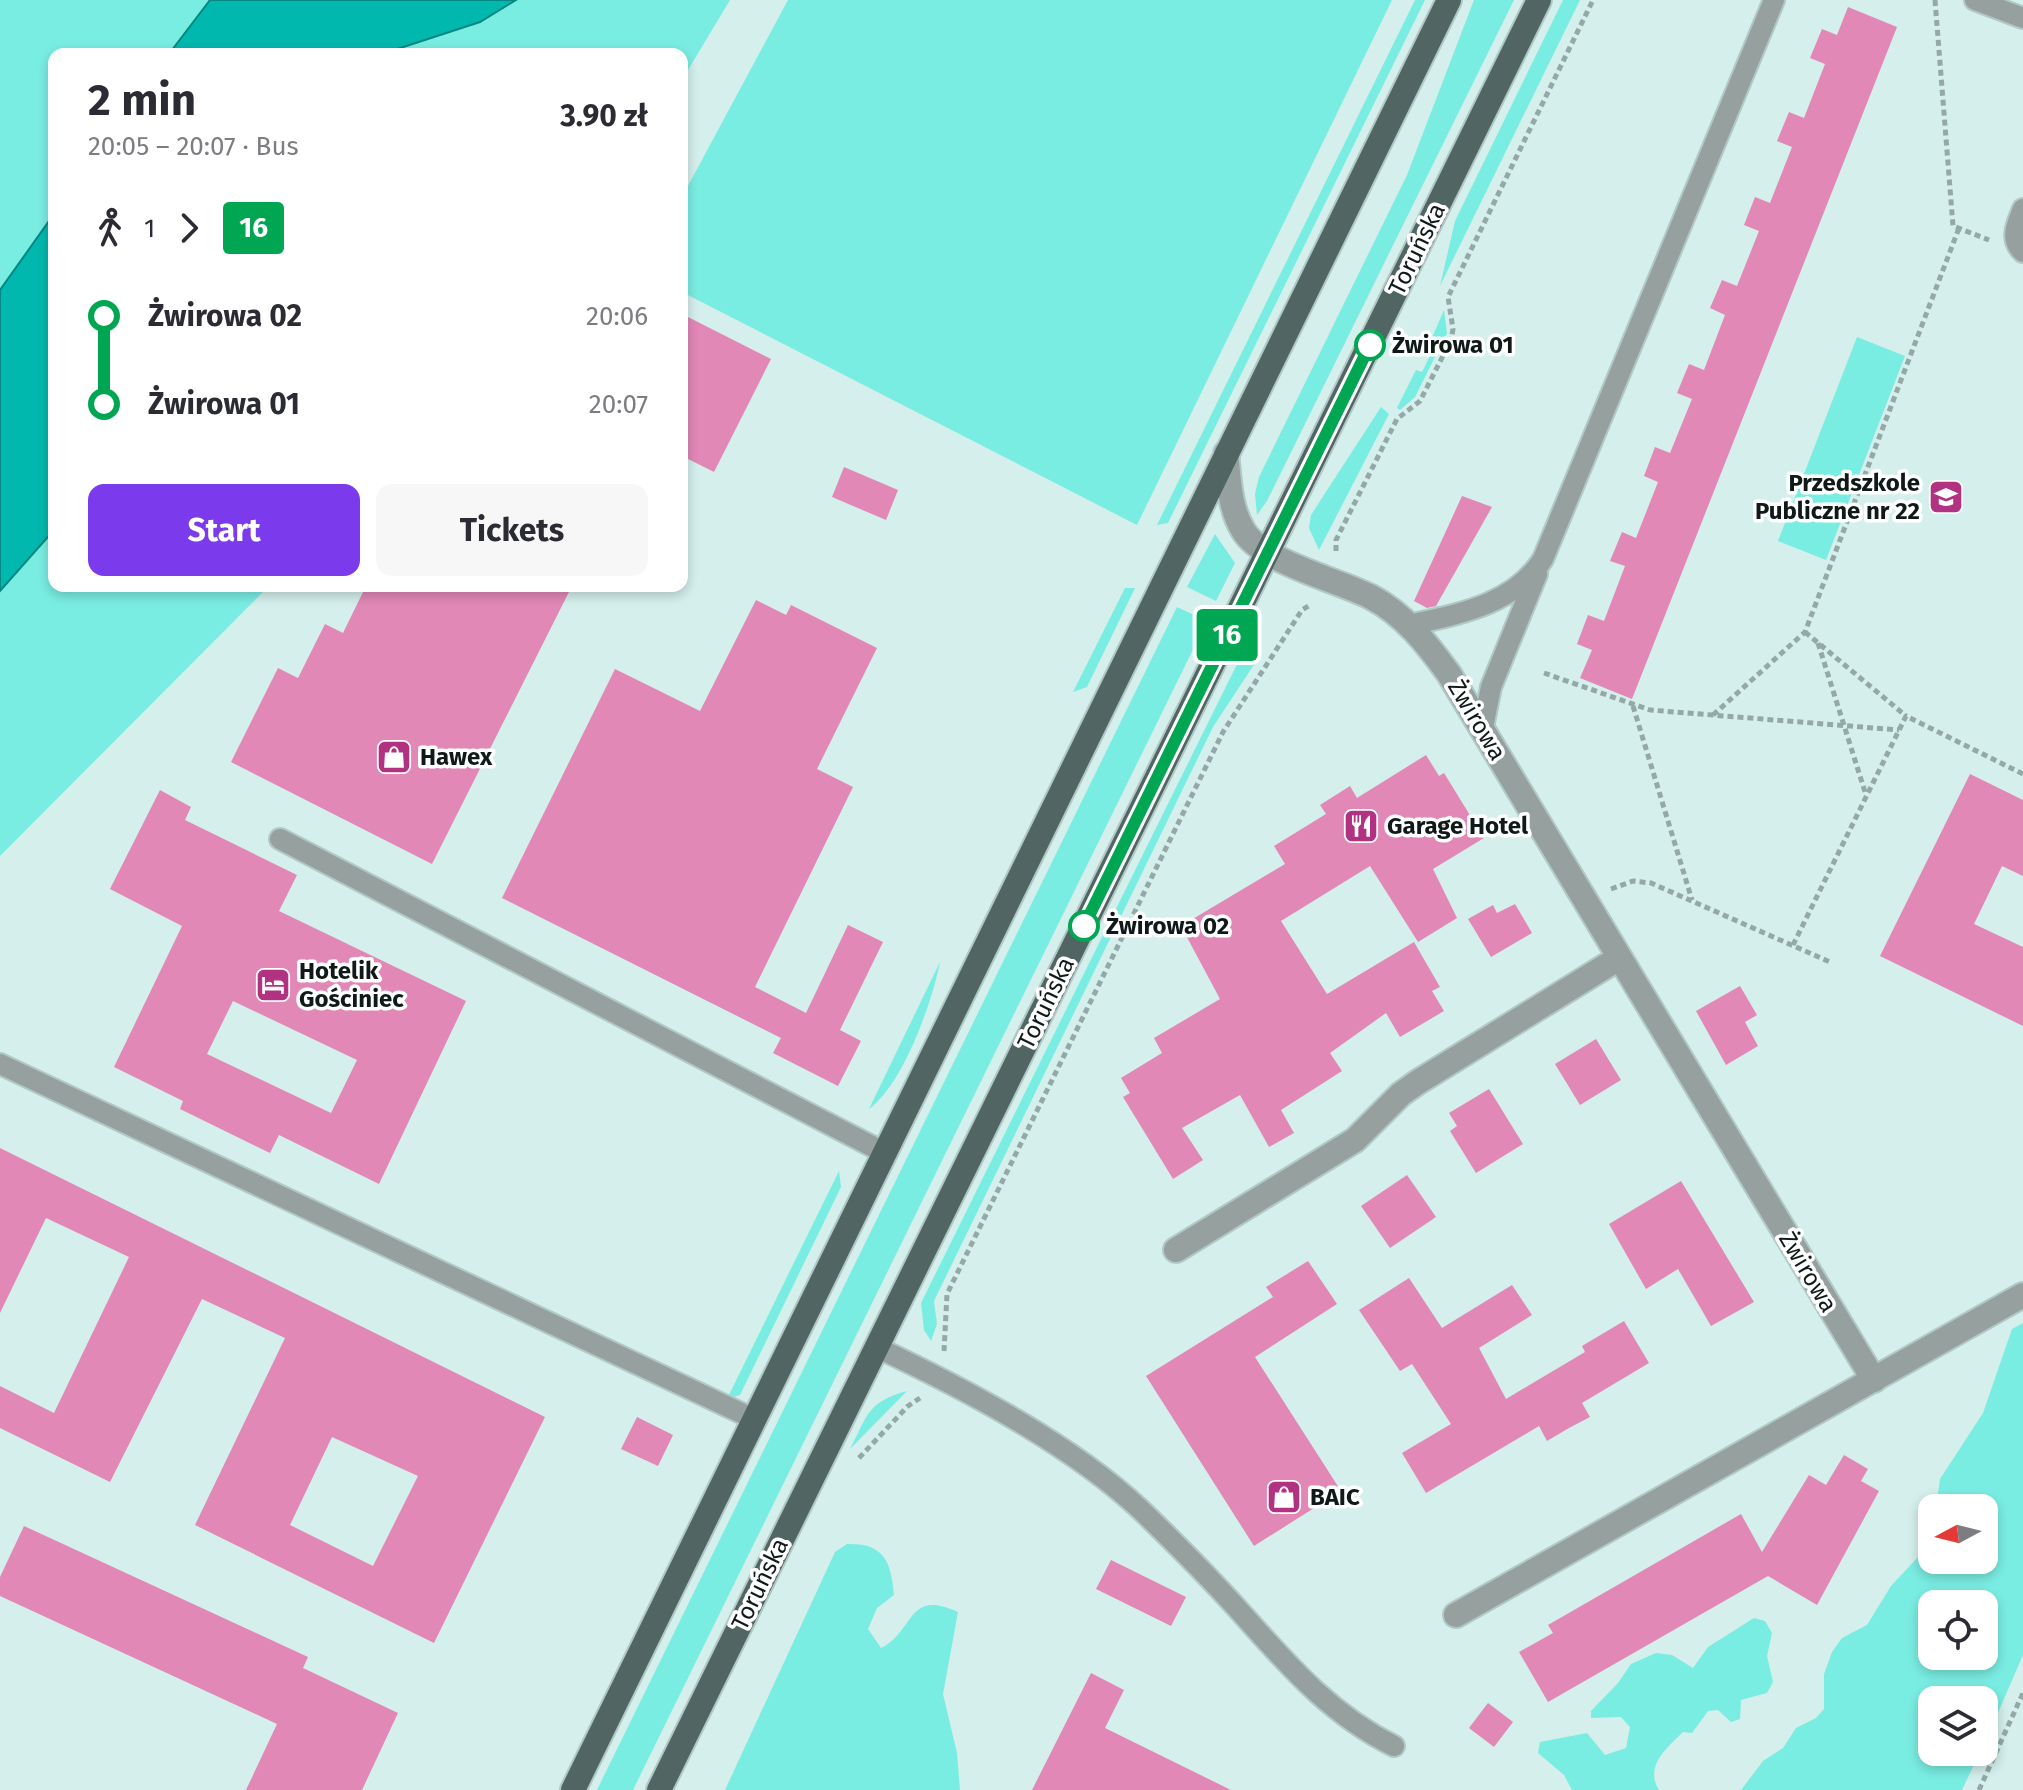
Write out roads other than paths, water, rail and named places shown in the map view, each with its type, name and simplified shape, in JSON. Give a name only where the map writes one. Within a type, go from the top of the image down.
[{"type":"main road","points":[[573,1790],[1449,0]]},
{"type":"main road","name":"Toruńska","points":[[659,1790],[1539,0]]},
{"type":"street","points":[[1226,453],[1233,510],[1244,533],[1268,553]]},
{"type":"street","name":"Żwirowa","points":[[1268,553],[1374,598],[1409,625],[1449,674],[1874,1380]]},
{"type":"street","points":[[1176,1250],[1355,1140],[1401,1094],[1418,1082],[1619,958]]},
{"type":"street","points":[[1456,1615],[2023,1295]]},
{"type":"lane","points":[[1483,727],[1491,687],[1774,0]]},
{"type":"lane","points":[[1975,0],[2023,18]]},
{"type":"lane","points":[[2023,209],[2015,231],[2018,247],[2023,252]]},
{"type":"lane","points":[[1409,625],[1488,603],[1532,575],[1543,559]]},
{"type":"lane","points":[[280,839],[885,1153]]},
{"type":"lane","points":[[0,1064],[756,1420]]},
{"type":"lane","points":[[876,1347],[990,1405],[1098,1475],[1139,1507],[1203,1571],[1306,1686],[1363,1731],[1394,1746]]},
{"type":"place","name":"Żwirowa 01","points":[[1370,345]]},
{"type":"place","name":"Przedszkole Publiczne nr 22","points":[[1946,497]]},
{"type":"place","name":"Hawex","points":[[394,757]]},
{"type":"place","name":"Garage Hotel","points":[[1361,826]]},
{"type":"place","name":"Żwirowa 02","points":[[1084,926]]},
{"type":"place","name":"Hotelik Gościniec","points":[[273,985]]},
{"type":"place","name":"BAIC","points":[[1284,1497]]}]
